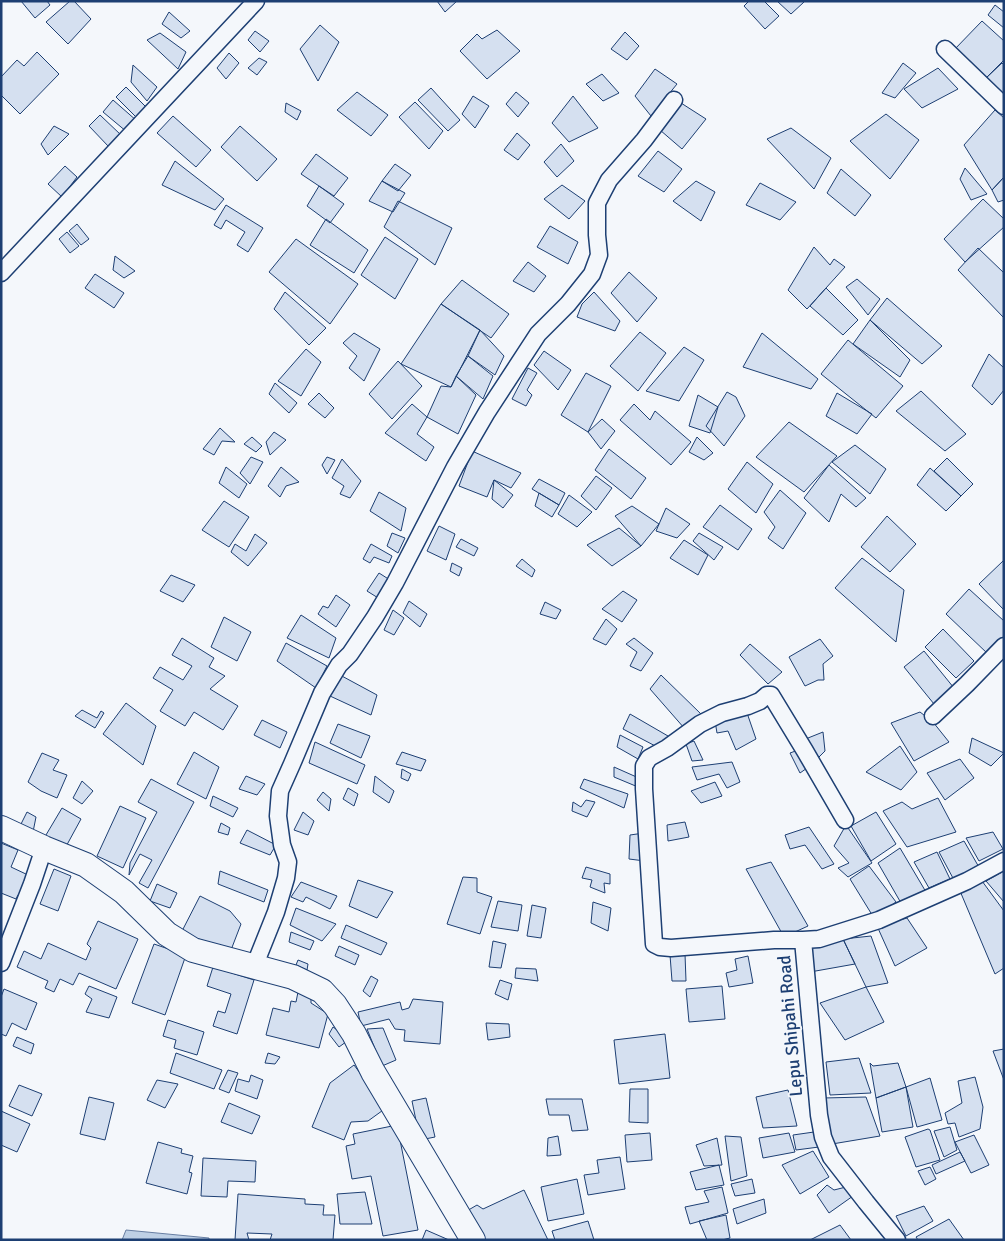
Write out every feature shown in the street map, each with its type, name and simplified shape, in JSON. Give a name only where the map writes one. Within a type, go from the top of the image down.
[{"type":"street","points":[[1,273],[256,1]]},
{"type":"street","points":[[945,49],[1004,106]]},
{"type":"street","points":[[254,967],[276,912],[286,878],[288,862],[282,845],[278,816],[280,790],[322,693],[339,665],[350,654],[375,618],[455,467],[487,412],[538,334],[568,304],[592,274],[598,254],[597,202],[609,180],[644,140],[674,100]]},
{"type":"street","points":[[933,716],[1004,646]]},
{"type":"street","points":[[803,940],[774,940],[671,948],[660,947],[654,944],[644,766],[649,758],[667,748],[700,724],[722,713],[748,706],[760,701],[767,695],[771,695],[845,820]]},
{"type":"street","points":[[1,828],[86,865],[124,892],[166,934],[193,950],[294,977],[322,991],[335,1005],[354,1034],[374,1072],[473,1240]]},
{"type":"street","points":[[1,963],[44,848]]},
{"type":"street","name":"Lepu Shipahi Road","points":[[897,1240],[831,1157],[823,1137],[819,1115],[803,940],[819,939],[879,920],[967,881],[1004,861]]},
{"type":"water","points":[[126,1230],[209,1238],[209,1240],[122,1240]]},
{"type":"building","points":[[21,1],[47,1],[50,5],[35,18]]},
{"type":"building","points":[[70,1],[74,1],[91,19],[68,44],[46,22]]},
{"type":"building","points":[[437,1],[457,1],[445,12]]},
{"type":"building","points":[[749,1],[764,1],[779,16],[765,29],[744,6]]},
{"type":"building","points":[[777,1],[803,1],[804,2],[791,14]]},
{"type":"building","points":[[995,5],[1004,12],[1004,28],[988,15]]},
{"type":"building","points":[[169,12],[190,31],[181,38],[162,24]]},
{"type":"building","points":[[982,21],[1004,41],[1004,60],[983,81],[953,51]]},
{"type":"building","points":[[320,25],[339,42],[318,81],[300,49]]},
{"type":"building","points":[[497,30],[520,51],[487,79],[460,51],[477,34],[482,39]]},
{"type":"building","points":[[255,31],[269,41],[260,52],[248,40]]},
{"type":"building","points":[[625,32],[639,46],[627,60],[611,49]]},
{"type":"building","points":[[160,33],[186,52],[178,69],[147,40]]},
{"type":"building","points":[[37,52],[59,74],[20,114],[1,95],[1,77],[17,60],[24,66]]},
{"type":"building","points":[[229,53],[239,63],[226,79],[217,68]]},
{"type":"building","points":[[259,58],[267,62],[257,75],[248,68]]},
{"type":"building","points":[[903,63],[916,73],[895,98],[882,93]]},
{"type":"building","points":[[1002,63],[1004,65],[1004,95],[983,81]]},
{"type":"building","points":[[133,65],[157,87],[147,101],[131,82]]},
{"type":"building","points":[[938,68],[958,89],[922,108],[904,89]]},
{"type":"building","points":[[655,69],[677,84],[651,116],[635,96]]},
{"type":"building","points":[[602,74],[619,93],[603,101],[586,84]]},
{"type":"building","points":[[126,87],[148,109],[138,119],[116,97]]},
{"type":"building","points":[[431,88],[460,120],[448,131],[418,100]]},
{"type":"building","points":[[357,92],[388,115],[371,136],[337,110]]},
{"type":"building","points":[[516,92],[529,103],[518,117],[506,104]]},
{"type":"building","points":[[473,96],[489,106],[475,128],[462,114]]},
{"type":"building","points":[[573,96],[598,128],[569,142],[552,123]]},
{"type":"building","points":[[113,100],[137,121],[127,132],[103,112]]},
{"type":"building","points":[[415,102],[443,131],[429,149],[399,117]]},
{"type":"building","points":[[286,103],[301,111],[297,120],[285,112]]},
{"type":"building","points":[[681,103],[706,119],[682,149],[660,130]]},
{"type":"building","points":[[995,110],[1004,118],[1004,177],[992,190],[964,145]]},
{"type":"building","points":[[886,114],[919,140],[890,179],[850,141]]},
{"type":"building","points":[[100,115],[121,135],[109,147],[89,126]]},
{"type":"building","points":[[173,116],[211,150],[196,167],[157,133]]},
{"type":"building","points":[[54,126],[69,134],[48,155],[41,144]]},
{"type":"building","points":[[240,126],[277,159],[257,181],[221,147]]},
{"type":"building","points":[[791,128],[831,158],[814,189],[767,139]]},
{"type":"building","points":[[517,133],[530,145],[518,160],[504,150]]},
{"type":"building","points":[[561,144],[574,161],[557,177],[544,162]]},
{"type":"building","points":[[658,151],[682,169],[664,192],[638,176]]},
{"type":"building","points":[[316,154],[348,178],[334,196],[301,174]]},
{"type":"building","points":[[175,161],[224,199],[215,210],[162,185]]},
{"type":"building","points":[[395,164],[411,175],[398,191],[382,181]]},
{"type":"building","points":[[65,166],[77,177],[62,197],[48,184]]},
{"type":"building","points":[[965,168],[987,194],[971,200],[960,179]]},
{"type":"building","points":[[841,169],[871,195],[855,216],[827,193]]},
{"type":"building","points":[[1004,177],[1004,200],[998,202],[992,190]]},
{"type":"building","points":[[382,181],[405,193],[393,212],[369,201]]},
{"type":"building","points":[[696,181],[715,192],[701,221],[673,201]]},
{"type":"building","points":[[760,183],[796,202],[780,220],[746,205]]},
{"type":"building","points":[[562,185],[585,201],[569,219],[544,199]]},
{"type":"building","points":[[319,186],[344,204],[330,223],[307,206]]},
{"type":"building","points":[[983,199],[1004,219],[1004,227],[965,262],[944,239]]},
{"type":"building","points":[[398,201],[452,228],[435,265],[384,227]]},
{"type":"building","points":[[226,205],[263,228],[248,252],[237,245],[245,232],[226,220],[221,229],[214,225]]},
{"type":"building","points":[[326,219],[368,250],[354,273],[310,245]]},
{"type":"building","points":[[77,224],[89,239],[81,245],[69,231]]},
{"type":"building","points":[[550,226],[578,242],[568,264],[537,247]]},
{"type":"building","points":[[67,232],[79,246],[70,253],[59,239]]},
{"type":"building","points":[[385,237],[418,259],[395,299],[361,275]]},
{"type":"building","points":[[296,239],[358,284],[330,324],[269,272]]},
{"type":"building","points":[[814,247],[830,265],[834,259],[845,267],[807,309],[788,290]]},
{"type":"building","points":[[978,248],[1004,273],[1004,318],[958,270]]},
{"type":"building","points":[[115,256],[135,271],[124,278],[113,270]]},
{"type":"building","points":[[528,262],[546,276],[534,292],[513,281]]},
{"type":"building","points":[[629,272],[657,298],[637,322],[611,293]]},
{"type":"building","points":[[95,274],[124,293],[114,308],[85,288]]},
{"type":"building","points":[[857,279],[880,299],[868,315],[846,287]]},
{"type":"building","points":[[462,280],[509,314],[491,338],[441,304]]},
{"type":"building","points":[[826,288],[858,320],[843,335],[810,306]]},
{"type":"building","points":[[285,292],[326,328],[309,345],[274,309]]},
{"type":"building","points":[[594,292],[620,321],[615,331],[577,317],[582,304]]},
{"type":"building","points":[[887,298],[942,346],[922,364],[870,320]]},
{"type":"building","points":[[441,304],[480,330],[451,387],[401,364]]},
{"type":"building","points":[[870,320],[910,360],[900,377],[853,344]]},
{"type":"building","points":[[480,330],[504,356],[495,375],[468,356]]},
{"type":"building","points":[[640,332],[666,353],[638,391],[610,366]]},
{"type":"building","points":[[354,333],[380,349],[364,381],[349,368],[357,356],[343,343]]},
{"type":"building","points":[[762,333],[818,379],[811,389],[743,367]]},
{"type":"building","points":[[848,340],[903,386],[876,418],[821,374]]},
{"type":"building","points":[[684,347],[704,360],[679,401],[646,391]]},
{"type":"building","points":[[306,349],[321,362],[301,396],[278,381]]},
{"type":"building","points":[[544,351],[571,370],[558,390],[534,365]]},
{"type":"building","points":[[989,354],[1004,368],[1004,390],[992,405],[972,386]]},
{"type":"building","points":[[468,356],[493,376],[483,399],[456,376]]},
{"type":"building","points":[[398,361],[422,386],[392,419],[369,394]]},
{"type":"building","points":[[528,368],[537,373],[527,390],[532,395],[526,406],[512,399]]},
{"type":"building","points":[[586,373],[611,386],[588,432],[561,415]]},
{"type":"building","points":[[456,376],[476,395],[458,434],[427,417],[441,386],[451,387]]},
{"type":"building","points":[[275,383],[297,403],[289,413],[269,394]]},
{"type":"building","points":[[921,391],[966,434],[945,451],[896,411]]},
{"type":"building","points":[[727,392],[736,397],[745,416],[724,446],[706,426]]},
{"type":"building","points":[[319,393],[334,408],[325,418],[308,404]]},
{"type":"building","points":[[837,393],[872,414],[857,434],[826,416]]},
{"type":"building","points":[[698,395],[718,407],[710,433],[689,426]]},
{"type":"building","points":[[412,404],[427,417],[417,434],[434,447],[426,461],[385,433]]},
{"type":"building","points":[[634,404],[650,420],[655,411],[691,442],[671,465],[620,420]]},
{"type":"building","points":[[602,419],[615,431],[601,449],[588,432]]},
{"type":"building","points":[[789,422],[837,456],[804,492],[756,457]]},
{"type":"building","points":[[220,428],[235,442],[222,441],[214,455],[203,449]]},
{"type":"building","points":[[274,432],[286,440],[270,455],[266,442]]},
{"type":"building","points":[[252,437],[262,446],[256,452],[244,444]]},
{"type":"building","points":[[697,437],[713,453],[704,460],[689,452]]},
{"type":"building","points":[[855,445],[886,469],[870,494],[832,462]]},
{"type":"building","points":[[609,449],[646,478],[631,499],[595,470]]},
{"type":"building","points":[[472,451],[521,473],[511,488],[494,480],[487,497],[459,486]]},
{"type":"building","points":[[251,457],[263,462],[250,484],[240,473]]},
{"type":"building","points":[[327,457],[335,460],[327,474],[322,465]]},
{"type":"building","points":[[947,458],[973,484],[961,496],[934,471]]},
{"type":"building","points":[[342,459],[361,481],[350,498],[340,494],[344,486],[332,478]]},
{"type":"building","points":[[747,462],[773,484],[756,513],[728,489]]},
{"type":"building","points":[[829,465],[866,498],[856,507],[841,494],[829,522],[804,498]]},
{"type":"building","points":[[226,467],[247,484],[239,498],[219,483]]},
{"type":"building","points":[[281,467],[299,482],[286,486],[280,497],[268,486]]},
{"type":"building","points":[[930,468],[961,496],[946,511],[917,485]]},
{"type":"building","points":[[596,476],[612,488],[596,510],[581,496]]},
{"type":"building","points":[[539,479],[565,493],[559,505],[532,489]]},
{"type":"building","points":[[494,480],[513,495],[503,508],[492,499]]},
{"type":"building","points":[[780,490],[806,513],[783,549],[768,538],[775,527],[764,512]]},
{"type":"building","points":[[379,492],[406,508],[401,531],[370,511]]},
{"type":"building","points":[[539,493],[559,505],[552,517],[535,506]]},
{"type":"building","points":[[569,495],[592,512],[577,527],[558,514]]},
{"type":"building","points":[[224,501],[249,517],[229,547],[202,530]]},
{"type":"building","points":[[720,505],[752,529],[738,550],[703,527]]},
{"type":"building","points":[[632,506],[659,524],[641,546],[615,516]]},
{"type":"building","points":[[666,508],[690,524],[677,538],[656,531]]},
{"type":"building","points":[[887,516],[916,544],[890,572],[861,547]]},
{"type":"building","points":[[439,526],[455,534],[446,560],[427,551]]},
{"type":"building","points":[[619,528],[641,546],[612,566],[587,545]]},
{"type":"building","points":[[392,533],[405,538],[398,553],[387,546]]},
{"type":"building","points":[[699,533],[723,547],[714,560],[693,541]]},
{"type":"building","points":[[255,534],[267,543],[248,566],[231,552],[235,544],[246,551]]},
{"type":"building","points":[[461,539],[478,548],[474,556],[456,547]]},
{"type":"building","points":[[684,540],[708,555],[698,575],[670,558]]},
{"type":"building","points":[[371,544],[392,556],[389,563],[374,557],[370,563],[363,559]]},
{"type":"building","points":[[862,558],[904,590],[896,642],[835,588]]},
{"type":"building","points":[[522,559],[535,570],[532,577],[516,566]]},
{"type":"building","points":[[1004,562],[1004,610],[979,584]]},
{"type":"building","points":[[452,563],[462,568],[459,576],[450,571]]},
{"type":"building","points":[[379,573],[390,580],[383,601],[367,591]]},
{"type":"building","points":[[171,575],[195,585],[183,602],[160,591]]},
{"type":"building","points":[[969,589],[1004,621],[1004,637],[988,654],[946,614]]},
{"type":"building","points":[[623,591],[637,600],[622,622],[602,609]]},
{"type":"building","points":[[336,595],[350,605],[336,627],[318,614],[323,606],[328,608]]},
{"type":"building","points":[[409,601],[427,614],[420,627],[403,613]]},
{"type":"building","points":[[545,602],[561,610],[556,619],[540,614]]},
{"type":"building","points":[[393,610],[404,618],[394,635],[384,630]]},
{"type":"building","points":[[301,615],[336,638],[329,658],[287,638]]},
{"type":"building","points":[[224,617],[251,632],[237,661],[211,647]]},
{"type":"building","points":[[606,619],[617,629],[606,645],[593,639]]},
{"type":"building","points":[[943,629],[974,661],[956,678],[925,647]]},
{"type":"building","points":[[182,638],[214,658],[209,667],[225,676],[210,689],[238,706],[223,730],[194,712],[185,726],[160,711],[173,690],[153,678],[160,667],[183,680],[192,666],[172,655]]},
{"type":"building","points":[[634,638],[653,653],[641,671],[630,666],[637,652],[626,644]]},
{"type":"building","points":[[820,639],[833,656],[823,664],[824,680],[818,680],[805,686],[789,657]]},
{"type":"building","points":[[286,643],[327,666],[316,688],[277,661]]},
{"type":"building","points":[[750,644],[782,672],[768,684],[740,655]]},
{"type":"building","points":[[924,651],[954,688],[934,704],[904,667]]},
{"type":"building","points":[[340,675],[377,695],[371,715],[330,696]]},
{"type":"building","points":[[661,675],[701,714],[685,729],[650,689]]},
{"type":"building","points":[[126,703],[156,726],[143,765],[103,734]]},
{"type":"building","points":[[82,710],[97,718],[101,711],[104,713],[95,728],[75,716]]},
{"type":"building","points":[[746,710],[756,739],[736,750],[728,731],[717,733],[715,721]]},
{"type":"building","points":[[920,712],[933,722],[949,742],[914,761],[891,723]]},
{"type":"building","points":[[630,714],[668,736],[661,749],[623,729]]},
{"type":"building","points":[[262,720],[287,732],[280,748],[254,735]]},
{"type":"building","points":[[338,724],[370,736],[361,758],[330,743]]},
{"type":"building","points":[[823,732],[825,751],[816,760],[803,740]]},
{"type":"building","points":[[620,735],[643,747],[638,759],[617,747]]},
{"type":"building","points":[[972,738],[1004,753],[991,766],[969,753]]},
{"type":"building","points":[[694,741],[703,760],[692,761],[686,744]]},
{"type":"building","points":[[315,742],[365,765],[357,784],[309,763]]},
{"type":"building","points":[[900,746],[917,772],[901,790],[866,772]]},
{"type":"building","points":[[801,749],[810,766],[800,773],[790,753]]},
{"type":"building","points":[[194,752],[219,767],[206,799],[177,784]]},
{"type":"building","points":[[402,752],[426,760],[421,771],[396,764]]},
{"type":"building","points":[[42,753],[59,760],[53,770],[67,775],[57,798],[41,791],[28,782]]},
{"type":"building","points":[[960,759],[974,778],[945,800],[927,773]]},
{"type":"building","points":[[732,762],[740,782],[727,788],[719,774],[697,780],[692,767]]},
{"type":"building","points":[[614,767],[641,779],[638,787],[614,777]]},
{"type":"building","points":[[402,769],[411,774],[408,781],[401,778]]},
{"type":"building","points":[[246,776],[265,784],[257,795],[239,789]]},
{"type":"building","points":[[375,776],[394,791],[389,803],[373,792]]},
{"type":"building","points":[[151,779],[194,802],[148,888],[139,883],[152,860],[140,854],[129,875],[130,863],[157,812],[138,802]]},
{"type":"building","points":[[584,779],[628,794],[624,808],[580,788]]},
{"type":"building","points":[[82,781],[93,791],[82,804],[73,798]]},
{"type":"building","points":[[715,782],[722,796],[701,803],[691,791]]},
{"type":"building","points":[[348,788],[358,794],[354,806],[343,799]]},
{"type":"building","points":[[323,792],[331,799],[329,811],[317,800]]},
{"type":"building","points":[[213,796],[238,808],[233,817],[210,806]]},
{"type":"building","points":[[938,798],[956,832],[907,847],[883,811],[902,802],[912,809]]},
{"type":"building","points":[[586,800],[595,802],[587,817],[572,811],[573,802],[581,807]]},
{"type":"building","points":[[120,806],[146,818],[123,868],[97,856]]},
{"type":"building","points":[[62,808],[81,819],[63,852],[43,840]]},
{"type":"building","points":[[27,812],[36,817],[33,832],[20,826]]},
{"type":"building","points":[[303,812],[314,821],[308,835],[294,830]]},
{"type":"building","points":[[876,812],[896,844],[871,861],[851,826]]},
{"type":"building","points":[[685,822],[689,837],[668,841],[667,825]]},
{"type":"building","points":[[221,823],[230,828],[228,835],[218,832]]},
{"type":"building","points":[[846,825],[872,863],[848,877],[838,868],[849,863],[834,846]]},
{"type":"building","points":[[809,827],[834,864],[822,869],[805,845],[790,849],[785,835]]},
{"type":"building","points":[[247,830],[276,845],[270,855],[240,843]]},
{"type":"building","points":[[993,832],[1003,849],[979,861],[966,838]]},
{"type":"building","points":[[644,833],[645,861],[629,859],[630,835]]},
{"type":"building","points":[[964,841],[980,869],[954,880],[939,852]]},
{"type":"building","points":[[1,843],[18,850],[11,867],[28,875],[23,897],[18,895],[16,899],[1,893]]},
{"type":"building","points":[[900,848],[926,892],[901,903],[878,863]]},
{"type":"building","points":[[937,852],[950,879],[929,888],[914,862]]},
{"type":"building","points":[[771,862],[808,926],[784,937],[746,869]]},
{"type":"building","points":[[869,866],[896,902],[874,918],[850,879]]},
{"type":"building","points":[[586,867],[610,874],[610,884],[604,883],[605,893],[590,887],[592,880],[582,878]]},
{"type":"building","points":[[54,869],[71,876],[58,911],[40,904]]},
{"type":"building","points":[[220,871],[268,890],[264,902],[218,884]]},
{"type":"building","points":[[1004,871],[1004,902],[986,881]]},
{"type":"building","points":[[463,877],[477,878],[477,892],[492,897],[480,934],[447,924]]},
{"type":"building","points":[[358,880],[393,892],[377,918],[349,906]]},
{"type":"building","points":[[982,881],[1004,911],[1004,968],[995,974],[960,891]]},
{"type":"building","points":[[301,882],[337,896],[330,909],[306,897],[303,902],[291,897]]},
{"type":"building","points":[[157,884],[177,893],[170,908],[150,901]]},
{"type":"building","points":[[200,896],[230,911],[241,924],[231,950],[181,933]]},
{"type":"building","points":[[498,901],[522,905],[518,931],[491,927]]},
{"type":"building","points":[[593,902],[611,908],[608,931],[591,923]]},
{"type":"building","points":[[532,905],[546,908],[541,938],[527,936]]},
{"type":"building","points":[[296,908],[336,924],[322,941],[290,925]]},
{"type":"building","points":[[907,918],[927,948],[895,966],[877,926]]},
{"type":"building","points":[[98,921],[138,939],[116,989],[79,973],[73,985],[60,979],[54,992],[45,988],[48,981],[17,967],[24,951],[41,959],[48,943],[86,960],[91,948],[87,944]]},
{"type":"building","points":[[346,925],[387,943],[381,955],[341,938]]},
{"type":"building","points":[[291,932],[314,941],[310,950],[289,942]]},
{"type":"building","points":[[871,936],[888,983],[866,987],[843,939]]},
{"type":"building","points":[[843,939],[855,964],[810,972],[811,948]]},
{"type":"building","points":[[493,941],[506,944],[501,968],[489,967]]},
{"type":"building","points":[[154,944],[186,955],[165,1015],[132,1003]]},
{"type":"building","points":[[339,946],[359,955],[355,965],[335,956]]},
{"type":"building","points":[[685,954],[686,981],[672,981],[670,955]]},
{"type":"building","points":[[748,956],[753,983],[729,987],[726,973],[737,970],[735,959]]},
{"type":"building","points":[[298,960],[308,964],[307,970],[296,965]]},
{"type":"building","points":[[213,967],[254,980],[237,1034],[213,1026],[218,1011],[225,1013],[231,994],[207,986]]},
{"type":"building","points":[[516,968],[536,969],[538,981],[515,978]]},
{"type":"building","points":[[371,976],[378,980],[370,997],[363,991]]},
{"type":"building","points":[[500,980],[512,984],[508,1000],[495,994]]},
{"type":"building","points":[[89,986],[117,997],[109,1018],[86,1012],[92,999],[85,994]]},
{"type":"building","points":[[722,986],[725,1019],[689,1022],[686,989]]},
{"type":"building","points":[[866,987],[884,1022],[845,1040],[820,1003]]},
{"type":"building","points":[[4,989],[37,1003],[26,1030],[12,1023],[6,1036],[1,1034],[1,997]]},
{"type":"building","points":[[298,992],[311,996],[311,1003],[328,1014],[319,1048],[266,1035],[273,1008],[289,1012],[291,1001],[296,1002]]},
{"type":"building","points":[[413,999],[443,1002],[440,1044],[404,1041],[405,1030],[395,1029],[389,1019],[361,1026],[358,1012],[400,1002],[402,1010],[409,1008]]},
{"type":"building","points":[[168,1020],[204,1032],[197,1055],[174,1048],[176,1040],[163,1036]]},
{"type":"building","points":[[486,1023],[509,1024],[510,1037],[488,1040]]},
{"type":"building","points":[[333,1027],[350,1039],[339,1047],[329,1034]]},
{"type":"building","points":[[383,1028],[396,1060],[382,1066],[367,1029]]},
{"type":"building","points":[[665,1034],[670,1078],[619,1084],[614,1040]]},
{"type":"building","points":[[17,1037],[34,1044],[31,1054],[13,1046]]},
{"type":"building","points":[[1004,1049],[1004,1080],[993,1051]]},
{"type":"building","points":[[176,1053],[222,1070],[214,1089],[170,1073]]},
{"type":"building","points":[[268,1053],[280,1057],[275,1064],[265,1063]]},
{"type":"building","points":[[859,1058],[871,1093],[830,1095],[826,1062]]},
{"type":"building","points":[[870,1063],[873,1066],[898,1063],[906,1087],[876,1098]]},
{"type":"building","points":[[354,1065],[386,1108],[368,1121],[351,1122],[344,1140],[312,1127],[330,1083]]},
{"type":"building","points":[[228,1070],[238,1073],[229,1093],[219,1089]]},
{"type":"building","points":[[251,1075],[263,1080],[257,1099],[235,1091],[238,1079],[249,1082]]},
{"type":"building","points":[[975,1077],[983,1107],[980,1129],[959,1137],[955,1123],[948,1124],[945,1113],[962,1103],[958,1081]]},
{"type":"building","points":[[930,1078],[942,1120],[917,1127],[906,1087]]},
{"type":"building","points":[[157,1080],[178,1084],[165,1108],[147,1100]]},
{"type":"building","points":[[19,1085],[42,1094],[32,1116],[9,1106]]},
{"type":"building","points":[[906,1087],[913,1127],[882,1132],[876,1098]]},
{"type":"building","points":[[630,1089],[648,1089],[648,1123],[629,1122]]},
{"type":"building","points":[[788,1090],[797,1126],[763,1128],[756,1097]]},
{"type":"building","points":[[89,1097],[114,1103],[105,1140],[80,1134]]},
{"type":"building","points":[[866,1097],[880,1136],[832,1144],[823,1098]]},
{"type":"building","points":[[426,1098],[435,1137],[420,1140],[412,1101]]},
{"type":"building","points":[[546,1099],[582,1099],[588,1130],[572,1131],[569,1115],[549,1115]]},
{"type":"building","points":[[229,1103],[260,1116],[252,1134],[221,1122]]},
{"type":"building","points":[[1,1111],[30,1124],[17,1152],[1,1145]]},
{"type":"building","points":[[397,1125],[418,1230],[383,1236],[371,1176],[352,1179],[346,1146],[355,1144],[353,1134]]},
{"type":"building","points":[[950,1127],[957,1150],[944,1157],[934,1131]]},
{"type":"building","points":[[928,1129],[930,1130],[940,1160],[916,1167],[905,1137]]},
{"type":"building","points":[[814,1132],[819,1147],[796,1150],[793,1135]]},
{"type":"building","points":[[650,1133],[652,1160],[627,1162],[625,1135]]},
{"type":"building","points":[[789,1133],[795,1152],[763,1158],[759,1138]]},
{"type":"building","points":[[974,1135],[989,1165],[971,1173],[955,1142]]},
{"type":"building","points":[[558,1136],[561,1155],[547,1156],[548,1138]]},
{"type":"building","points":[[725,1136],[741,1137],[747,1176],[731,1181]]},
{"type":"building","points":[[717,1138],[722,1165],[704,1166],[696,1145]]},
{"type":"building","points":[[158,1142],[182,1149],[181,1153],[193,1156],[189,1172],[192,1173],[187,1194],[146,1183]]},
{"type":"building","points":[[813,1151],[829,1177],[800,1194],[782,1165]]},
{"type":"building","points":[[960,1152],[965,1161],[936,1174],[932,1165]]},
{"type":"building","points":[[620,1157],[625,1189],[588,1195],[584,1175],[599,1173],[597,1160]]},
{"type":"building","points":[[203,1158],[256,1161],[255,1182],[228,1181],[227,1197],[201,1196]]},
{"type":"building","points":[[719,1165],[724,1185],[696,1190],[690,1172]]},
{"type":"building","points":[[930,1167],[936,1179],[925,1185],[918,1171]]},
{"type":"building","points":[[577,1179],[584,1214],[548,1221],[541,1187]]},
{"type":"building","points":[[752,1179],[755,1193],[735,1196],[731,1184]]},
{"type":"building","points":[[827,1185],[834,1190],[846,1187],[853,1196],[829,1213],[817,1195]]},
{"type":"building","points":[[722,1187],[728,1213],[690,1224],[685,1207],[709,1202],[704,1191]]},
{"type":"building","points":[[524,1190],[548,1240],[477,1240],[460,1215],[477,1205],[483,1209]]},
{"type":"building","points":[[365,1192],[372,1224],[340,1224],[337,1194]]},
{"type":"building","points":[[238,1194],[305,1199],[305,1204],[324,1205],[323,1215],[335,1215],[333,1240],[270,1240],[272,1234],[247,1233],[249,1240],[235,1240]]},
{"type":"building","points":[[764,1199],[766,1213],[737,1224],[733,1209]]},
{"type":"building","points":[[924,1206],[933,1221],[906,1236],[896,1216]]},
{"type":"building","points":[[726,1215],[730,1238],[707,1240],[699,1221]]},
{"type":"building","points":[[949,1219],[964,1240],[918,1240],[916,1237]]},
{"type":"building","points":[[588,1221],[594,1240],[555,1240],[552,1231]]},
{"type":"building","points":[[840,1225],[851,1240],[810,1240]]},
{"type":"building","points":[[426,1230],[449,1240],[422,1240]]}]
